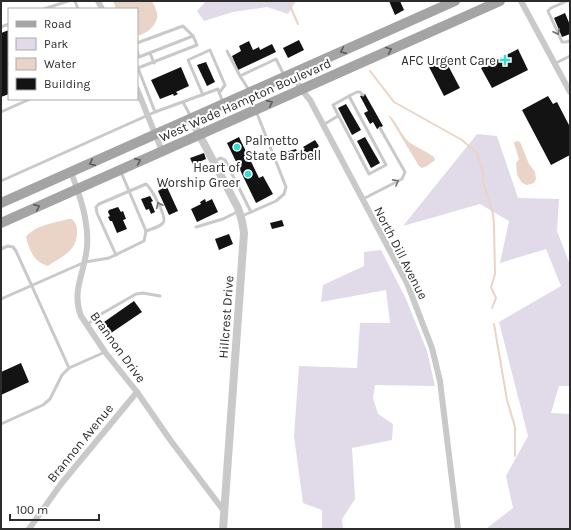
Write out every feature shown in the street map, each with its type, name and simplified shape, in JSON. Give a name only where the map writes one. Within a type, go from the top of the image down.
[{"type":"main road","name":"West Wade Hampton Boulevard","points":[[1,203],[453,1]]},
{"type":"main road","name":"West Wade Hampton Boulevard","points":[[1,222],[500,1]]},
{"type":"street","points":[[521,1],[570,92]]},
{"type":"street","name":"North Dill Avenue","points":[[289,75],[310,100],[406,283],[435,358],[440,381],[458,529]]},
{"type":"street","points":[[138,90],[152,114],[156,134],[162,151]]},
{"type":"street","name":"Hillcrest Drive","points":[[191,119],[240,214],[244,241],[224,511],[224,529]]},
{"type":"street","name":"Brannon Drive","points":[[71,172],[83,207],[87,234],[85,262],[79,281],[77,297],[78,309],[105,352],[137,392],[171,441],[224,511]]},
{"type":"street","name":"Brannon Avenue","points":[[29,529],[61,484],[137,392]]},
{"type":"lane","points":[[47,8],[68,1]]},
{"type":"lane","points":[[567,1],[551,8],[548,11],[562,42],[570,41]]},
{"type":"lane","points":[[138,43],[183,26],[193,36],[197,45],[138,68],[152,114]]},
{"type":"lane","points":[[138,54],[139,57],[193,36]]},
{"type":"lane","points":[[203,94],[188,60],[210,50],[225,85],[219,93]]},
{"type":"lane","points":[[227,51],[250,92]]},
{"type":"lane","points":[[150,53],[154,63]]},
{"type":"lane","points":[[554,64],[570,56]]},
{"type":"lane","points":[[240,76],[276,59],[289,75]]},
{"type":"lane","points":[[1,181],[152,114],[203,94],[218,89],[224,104]]},
{"type":"lane","points":[[349,96],[386,165],[369,174],[332,105],[349,96],[357,92],[360,92],[363,95]]},
{"type":"lane","points":[[1,112],[28,100]]},
{"type":"lane","points":[[183,102],[191,119]]},
{"type":"lane","points":[[196,227],[251,212],[276,201],[284,194],[286,187],[255,110]]},
{"type":"lane","points":[[323,125],[338,116]]},
{"type":"lane","points":[[362,200],[402,179],[405,172],[380,128]]},
{"type":"lane","points":[[213,162],[220,158],[225,160],[251,212]]},
{"type":"lane","points":[[1,299],[85,262],[109,258],[144,241],[146,231],[120,169]]},
{"type":"lane","points":[[116,255],[97,213],[96,207],[99,204],[146,184],[149,185],[165,220],[163,223],[146,231]]},
{"type":"lane","points":[[1,248],[8,246],[12,247],[16,251],[69,368]]},
{"type":"lane","points":[[87,325],[96,317],[136,294],[143,293],[160,296]]},
{"type":"lane","points":[[1,424],[43,405],[50,399],[62,375],[69,368],[105,352]]},
{"type":"green space","points":[[206,1],[296,1],[288,14],[267,7],[233,12],[204,21],[197,11]]},
{"type":"green space","points":[[477,134],[497,136],[518,198],[559,199],[557,231],[570,265],[570,386],[559,386],[551,413],[570,414],[570,529],[486,529],[513,508],[506,476],[528,436],[499,322],[561,286],[546,249],[500,263],[509,221],[480,204],[403,226]]},
{"type":"green space","points":[[381,250],[406,299],[427,351],[435,386],[375,385],[373,398],[378,414],[393,424],[392,440],[352,448],[355,499],[342,519],[343,529],[322,529],[322,510],[303,503],[294,436],[299,366],[357,368],[360,323],[390,323],[386,290],[321,302],[323,285],[364,266],[364,252]]},
{"type":"water","points":[[113,1],[152,1],[157,13],[156,21],[148,31],[138,36],[138,8],[116,8]]},
{"type":"water","points":[[388,115],[409,142],[434,157],[435,160],[422,168],[419,166]]},
{"type":"water","points":[[516,141],[520,142],[529,164],[535,172],[536,179],[534,183],[527,185],[522,183],[517,175],[516,163],[519,159],[514,143]]},
{"type":"water","points":[[72,219],[76,226],[77,238],[75,244],[68,252],[48,266],[39,262],[33,255],[26,237],[40,227]]},
{"type":"building","points":[[389,1],[400,1],[404,10],[395,15]]},
{"type":"building","points":[[565,13],[570,25],[570,34],[562,37],[554,18]]},
{"type":"building","points":[[8,30],[8,94],[1,97],[1,33]]},
{"type":"building","points":[[299,40],[304,50],[288,58],[283,48]]},
{"type":"building","points":[[249,41],[253,50],[259,47],[260,50],[272,44],[276,52],[238,70],[232,56],[241,51],[239,46]]},
{"type":"building","points":[[518,49],[528,70],[492,88],[481,68]]},
{"type":"building","points":[[443,56],[460,88],[444,96],[427,63]]},
{"type":"building","points":[[206,62],[215,82],[207,86],[197,65]]},
{"type":"building","points":[[181,67],[189,86],[176,92],[178,94],[174,96],[173,94],[160,99],[151,80]]},
{"type":"building","points":[[365,94],[383,126],[377,129],[373,122],[370,124],[364,113],[368,111],[360,96]]},
{"type":"building","points":[[548,96],[553,104],[557,102],[570,127],[570,155],[551,165],[522,110]]},
{"type":"building","points":[[346,104],[361,130],[352,135],[338,108]]},
{"type":"building","points":[[239,137],[259,178],[263,176],[273,194],[256,203],[227,143]]},
{"type":"building","points":[[365,137],[380,163],[371,168],[357,141]]},
{"type":"building","points":[[315,140],[319,146],[317,148],[319,151],[308,157],[303,150],[305,149],[303,147]]},
{"type":"building","points":[[296,149],[299,156],[285,161],[282,153]]},
{"type":"building","points":[[204,153],[206,159],[199,162],[200,166],[195,169],[190,158]]},
{"type":"building","points":[[167,187],[178,211],[169,215],[158,191]]},
{"type":"building","points":[[150,196],[153,201],[151,202],[155,212],[151,214],[149,209],[146,210],[141,199]]},
{"type":"building","points":[[205,199],[206,202],[212,199],[218,212],[197,222],[191,209],[201,204],[200,202]]},
{"type":"building","points":[[118,207],[121,212],[123,211],[126,219],[123,220],[127,229],[117,233],[112,221],[110,221],[108,217],[110,216],[108,212],[109,210]]},
{"type":"building","points":[[282,220],[284,226],[272,229],[270,223]]},
{"type":"building","points":[[229,234],[233,244],[219,250],[215,239]]},
{"type":"building","points":[[134,301],[142,312],[111,333],[104,322]]},
{"type":"building","points":[[21,363],[29,382],[1,395],[1,372]]},
{"type":"waterway","points":[[288,1],[298,24]]},
{"type":"waterway","points":[[370,71],[394,102],[462,140],[477,153],[483,173],[484,185],[493,214],[495,274],[491,287],[496,298],[492,308]]},
{"type":"waterway","points":[[494,324],[507,400],[515,427],[515,456]]},
{"type":"place","name":"AFC Urgent Care","points":[[505,60]]},
{"type":"place","name":"Palmetto State Barbell","points":[[237,147]]},
{"type":"place","name":"Heart of Worship Greer","points":[[248,174]]}]
